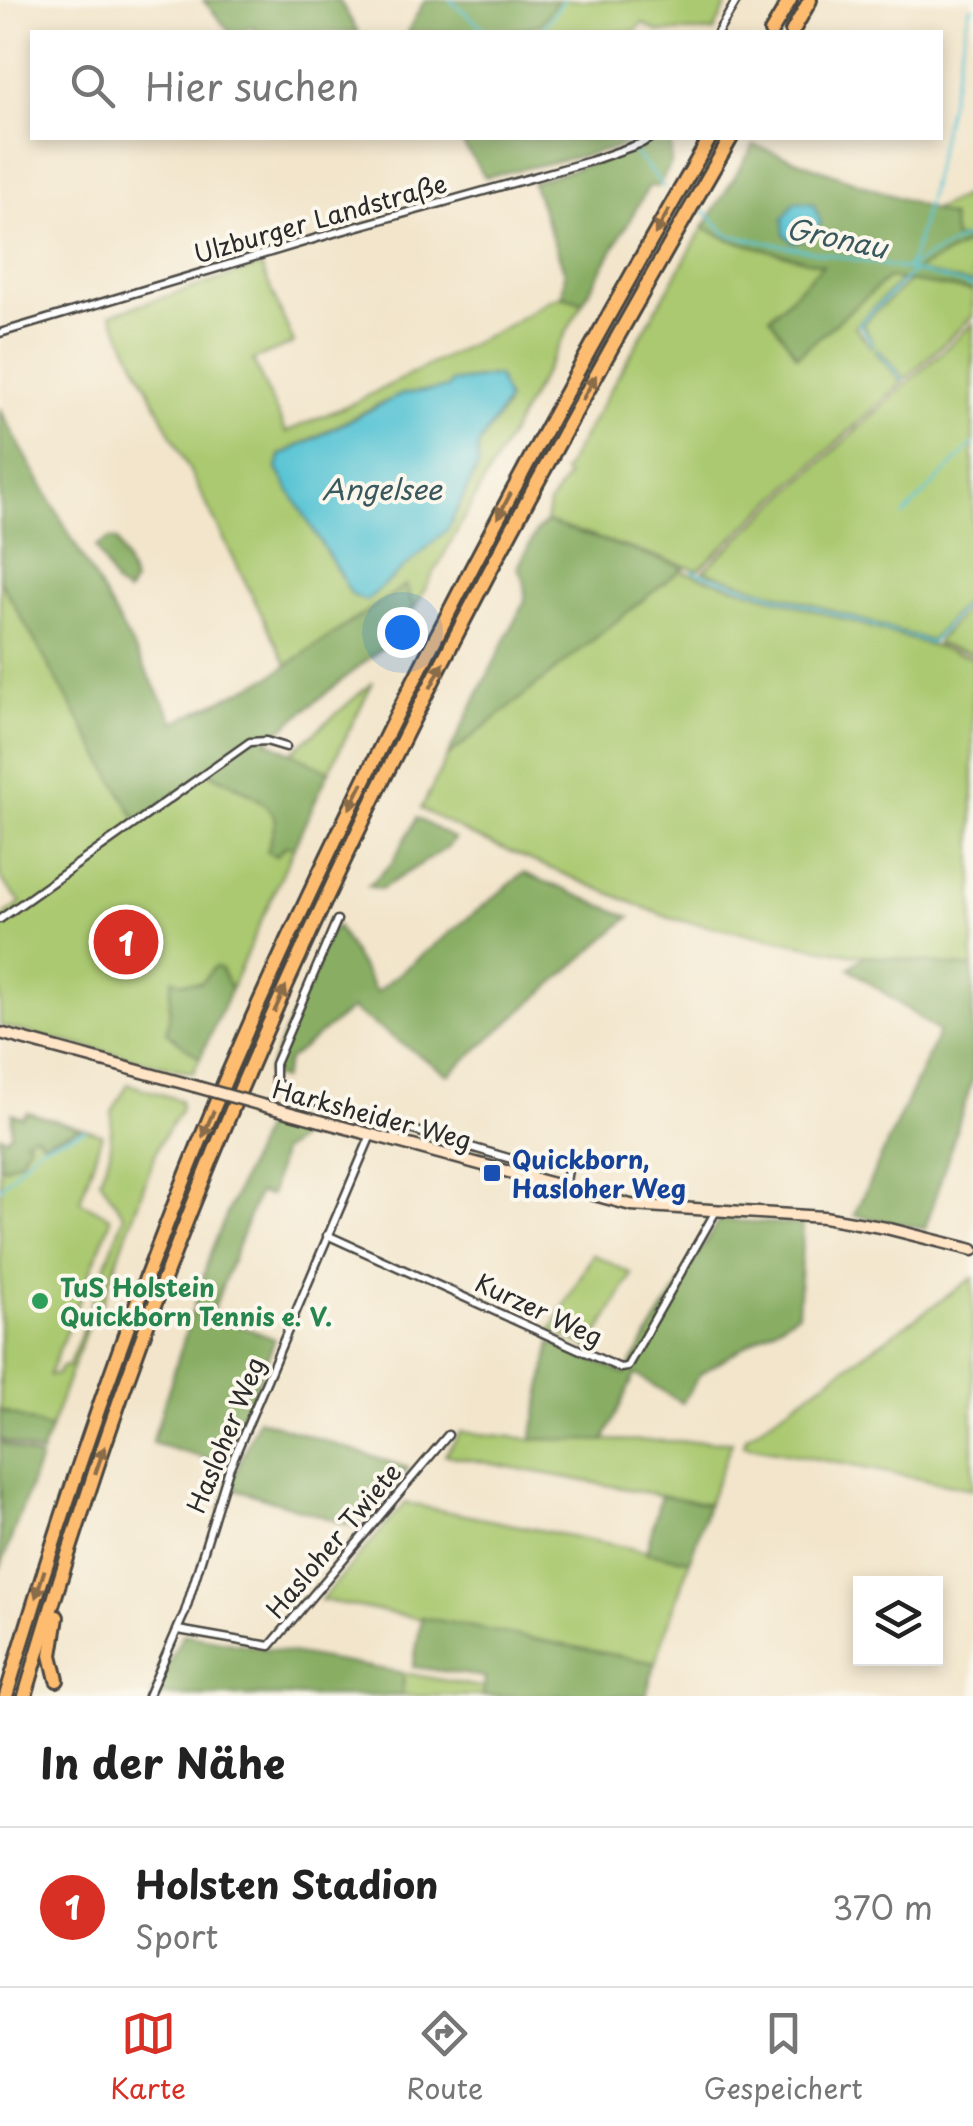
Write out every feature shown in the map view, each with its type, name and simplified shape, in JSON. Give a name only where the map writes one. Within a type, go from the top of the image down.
[{"type":"highway","points":[[772,30],[790,0]]},
{"type":"highway","points":[[793,30],[810,0]]},
{"type":"highway","points":[[6,1696],[116,1360],[179,1195],[259,1004],[349,810],[464,582],[709,140]]},
{"type":"highway","points":[[24,1696],[138,1349],[188,1220],[319,914],[490,572],[730,140]]},
{"type":"highway","points":[[57,1680],[52,1640],[72,1569],[69,1552]]},
{"type":"main road","name":"Harksheider Weg","points":[[0,1033],[631,1205],[824,1217],[973,1250]]},
{"type":"street","points":[[719,30],[736,0]]},
{"type":"street","name":"Ulzburger Landstraße","points":[[0,333],[620,152],[646,140]]},
{"type":"street","points":[[0,918],[250,742],[286,746]]},
{"type":"street","points":[[337,920],[275,1064],[275,1081],[290,1094],[516,1160],[560,1162],[568,1170],[564,1188]]},
{"type":"street","name":"Hasloher Weg","points":[[148,1696],[178,1630],[217,1499],[371,1136]]},
{"type":"street","name":"Kurzer Weg","points":[[326,1235],[620,1368],[627,1367],[716,1212]]},
{"type":"street","name":"Hasloher Twiete","points":[[178,1630],[270,1646],[448,1435]]},
{"type":"green space","points":[[203,0],[339,0],[357,30],[255,30],[253,26],[228,30]]},
{"type":"green space","points":[[425,0],[558,0],[541,24],[516,30],[408,30]]},
{"type":"green space","points":[[558,0],[729,0],[715,30],[655,30],[642,23],[637,30],[516,30],[541,24]]},
{"type":"green space","points":[[460,140],[636,140],[613,149],[485,177]]},
{"type":"green space","points":[[652,140],[671,140],[671,164],[658,187],[649,186],[583,302],[562,296],[565,273],[532,182],[643,147]]},
{"type":"green space","points":[[754,145],[951,217],[954,239],[969,238],[966,244],[915,271],[973,284],[973,291],[888,278],[797,356],[770,317],[823,265],[731,240],[703,228]]},
{"type":"green space","points":[[973,192],[973,284],[914,271],[966,244],[954,239],[951,217],[931,211]]},
{"type":"green space","points":[[703,228],[824,265],[770,317],[797,356],[888,278],[902,279],[855,326],[871,347],[874,344],[862,324],[910,280],[973,291],[973,316],[906,379],[878,349],[875,351],[902,383],[698,570],[546,522],[549,504],[567,477],[563,472]]},
{"type":"green space","points":[[261,266],[294,343],[253,360],[286,432],[509,325],[549,300],[562,296],[583,302],[414,609],[405,586],[287,665],[111,314]],"holes":[[[492,376],[506,406],[478,446],[478,467],[455,515],[352,595],[277,469],[280,455],[377,405],[409,393],[448,388],[451,382]]]},
{"type":"green space","points":[[973,323],[973,592],[931,641],[703,571]]},
{"type":"green space","points":[[0,410],[175,722],[270,677],[406,585],[414,609],[398,635],[267,741],[329,771],[294,847],[286,846],[276,856],[267,852],[276,819],[271,811],[246,791],[208,772],[137,821],[0,580]]},
{"type":"green space","points":[[546,522],[684,567],[447,757],[525,600],[525,584],[518,567],[536,532]]},
{"type":"green space","points":[[109,539],[117,540],[134,582],[127,593],[116,586],[96,547]]},
{"type":"green space","points":[[679,570],[973,658],[973,968],[849,954],[669,918],[473,836],[421,809],[447,757]]},
{"type":"green space","points":[[0,580],[22,617],[207,772],[264,803],[274,816],[272,840],[294,847],[231,989],[209,976],[201,983],[173,978],[167,1032],[200,1058],[193,1073],[0,1026],[0,919],[21,903],[0,878]]},
{"type":"green space","points":[[973,600],[973,654],[937,644],[938,640]]},
{"type":"green space","points":[[373,682],[329,771],[291,753]]},
{"type":"green space","points":[[417,818],[454,839],[448,847],[381,889],[368,886],[392,863]]},
{"type":"green space","points":[[524,873],[630,917],[448,1075],[351,1009],[288,1060],[282,1080],[267,1073],[329,933],[337,926],[376,992]]},
{"type":"green space","points":[[866,955],[973,968],[973,1078],[925,1229],[854,1215],[939,1032],[849,968]]},
{"type":"green space","points":[[215,966],[221,969],[231,989],[200,1058],[166,1032],[171,985],[173,978],[201,983]]},
{"type":"green space","points":[[128,1084],[180,1100],[181,1109],[159,1144],[98,1314],[89,1310],[124,1216],[100,1179],[110,1153],[112,1112]]},
{"type":"green space","points":[[27,1112],[81,1128],[43,1142],[35,1134],[25,1139],[29,1142],[21,1160],[4,1167],[0,1165],[0,1135],[6,1138],[11,1133],[12,1113],[22,1117]]},
{"type":"green space","points":[[269,1115],[313,1128],[281,1152],[271,1195],[258,1193],[211,1315],[275,1339],[225,1464],[152,1443],[211,1251]]},
{"type":"green space","name":"TuS Holstein Quickborn Tennis e. V.","points":[[81,1128],[102,1134],[80,1201],[110,1217],[110,1222],[49,1375],[56,1375],[62,1366],[68,1367],[87,1319],[50,1429],[0,1410],[0,1165],[5,1167],[21,1160],[28,1143],[25,1139],[35,1134],[44,1142]]},
{"type":"green space","points":[[719,1220],[803,1225],[798,1313],[700,1374],[682,1403],[635,1374],[604,1441],[532,1439],[551,1342],[625,1374]]},
{"type":"green space","points":[[593,1254],[632,1274],[590,1349],[551,1330]]},
{"type":"green space","points":[[973,1278],[973,1489],[744,1445],[746,1437]]},
{"type":"green space","points":[[0,1410],[50,1429],[41,1455],[0,1439]]},
{"type":"green space","points":[[258,1419],[408,1468],[356,1527],[229,1487]]},
{"type":"green space","points":[[461,1432],[532,1439],[732,1442],[708,1504],[445,1455]]},
{"type":"green space","points":[[0,1442],[40,1459],[0,1569]]},
{"type":"green space","points":[[661,1495],[708,1504],[690,1560],[646,1553]]},
{"type":"green space","points":[[405,1503],[690,1560],[655,1663],[321,1600]]},
{"type":"green space","points":[[422,1617],[655,1663],[646,1696],[483,1696],[485,1677],[413,1667]]},
{"type":"green space","points":[[183,1634],[404,1673],[402,1696],[152,1696]]},
{"type":"green space","points":[[404,1673],[485,1688],[483,1696],[402,1696]]},
{"type":"water","points":[[795,202],[813,204],[821,223],[808,239],[793,242],[784,234],[783,219]]},
{"type":"water","name":"Angelsee","points":[[498,376],[507,401],[478,446],[478,466],[447,530],[366,601],[352,595],[277,469],[280,456],[402,394]]},
{"type":"waterway","name":"Gronau","points":[[450,0],[486,30]]},
{"type":"waterway","points":[[542,30],[564,0]]},
{"type":"waterway","points":[[943,130],[973,7]]},
{"type":"waterway","name":"Gronau","points":[[622,140],[627,144]]},
{"type":"waterway","points":[[928,199],[941,140]]},
{"type":"waterway","name":"Gronau","points":[[632,150],[664,187]]},
{"type":"waterway","points":[[907,268],[927,203]]},
{"type":"waterway","name":"Gronau","points":[[703,210],[728,235],[973,286]]},
{"type":"waterway","points":[[908,267],[970,235],[973,237]]},
{"type":"waterway","points":[[873,345],[859,324],[914,271]]},
{"type":"waterway","points":[[877,350],[904,381]]},
{"type":"waterway","points":[[903,516],[973,444]]},
{"type":"waterway","points":[[693,571],[931,643],[973,595]]},
{"type":"waterway","points":[[0,1188],[38,1147],[85,1130]]},
{"type":"place","name":"Holsten Stadion","points":[[126,942]]},
{"type":"place","name":"Quickborn, Hasloher Weg","points":[[492,1173]]},
{"type":"place","name":"TuS Holstein Quickborn Tennis e. V.","points":[[40,1301]]}]
